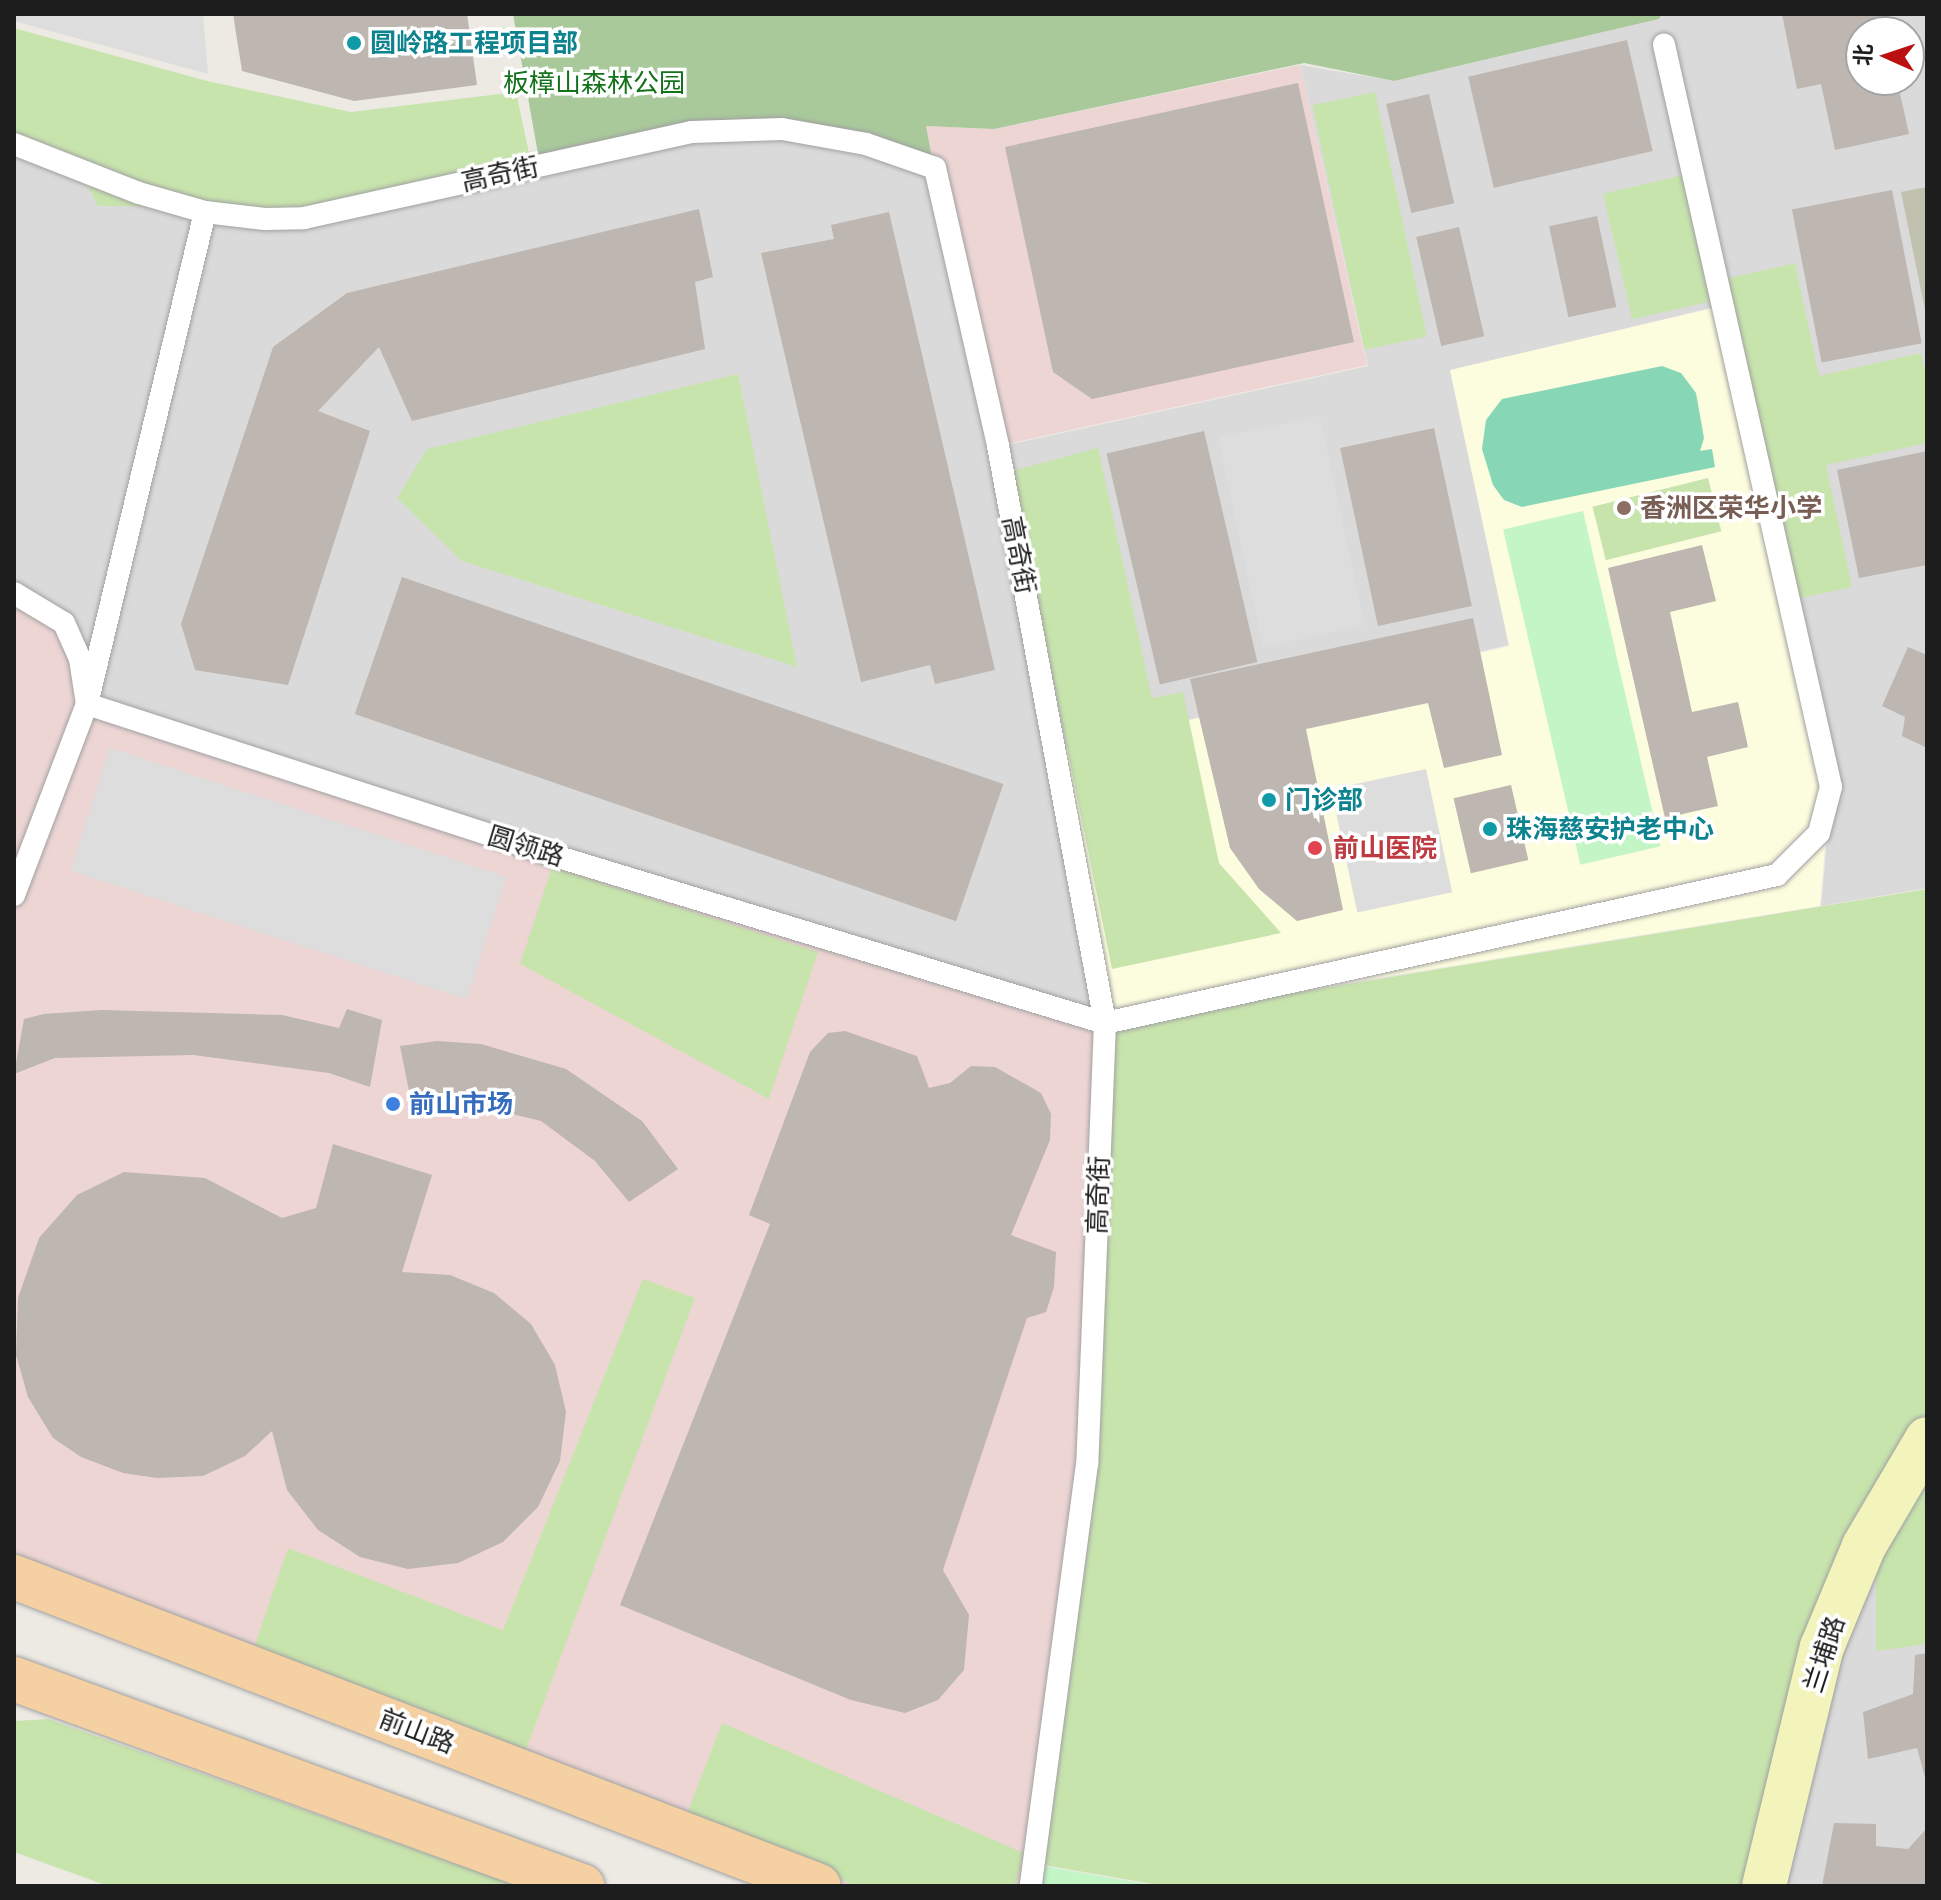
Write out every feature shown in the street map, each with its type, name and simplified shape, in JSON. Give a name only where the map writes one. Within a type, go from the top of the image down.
[{"type":"main road","name":"兰埔路","points":[[1764,1886],[1822,1647],[1864,1546],[1927,1439]]},
{"type":"main road","name":"前山路","points":[[14,1577],[819,1886]]},
{"type":"main road","points":[[27,1689],[582,1886]]},
{"type":"lane","points":[[1105,1023],[1777,875],[1819,833],[1831,787],[1664,45]]},
{"type":"lane","name":"高奇街","points":[[14,144],[139,193],[205,212],[304,218],[692,132],[782,129],[866,144],[935,168],[998,446],[1105,1023],[1087,1464],[1031,1886]]},
{"type":"lane","points":[[14,895],[87,704],[205,212]]},
{"type":"lane","points":[[14,593],[64,623],[80,659],[87,704]]},
{"type":"lane","name":"圆领路","points":[[87,704],[528,847],[1105,1023]]},
{"type":"shaded area","points":[[14,14],[203,14],[208,74],[14,21]]},
{"type":"shaded area","points":[[1663,14],[1927,14],[1927,888],[1821,906],[1832,787],[1722,305],[1450,371],[1509,645],[1058,750],[998,447],[1368,366],[1300,65],[1394,81],[1659,19]]},
{"type":"shaded area","points":[[1300,65],[1367,365],[998,446],[925,126],[994,129]]},
{"type":"shaded area","points":[[782,129],[934,169],[1104,1022],[88,704],[205,213],[265,219],[539,166]]},
{"type":"shaded area","points":[[14,143],[204,213],[87,700],[14,593]]},
{"type":"shaded area","points":[[1927,187],[1927,320],[1901,192]]},
{"type":"shaded area","points":[[1722,306],[1830,787],[1820,906],[1105,1022],[1057,751],[1509,646],[1450,370]]},
{"type":"shaded area","points":[[1320,416],[1364,625],[1263,647],[1218,438]]},
{"type":"shaded area","name":"前山市场","points":[[14,595],[63,624],[87,705],[1104,1024],[1087,1464],[1030,1886],[820,1886],[14,1577]]},
{"type":"shaded area","points":[[110,748],[507,877],[467,1000],[70,871]]},
{"type":"shaded area","points":[[1426,769],[1452,892],[1357,912],[1331,789]]},
{"type":"shaded area","points":[[1927,1440],[1927,1886],[1764,1886],[1823,1647]]},
{"type":"green space","name":"板樟山森林公园","points":[[513,14],[1662,14],[1659,19],[1394,81],[1304,63],[994,129],[926,126],[934,168],[782,128],[540,165]]},
{"type":"green space","points":[[14,28],[207,81],[351,112],[516,92],[530,158],[306,208],[98,206],[72,157],[14,133]]},
{"type":"green space","points":[[1375,92],[1427,337],[1364,350],[1312,105]]},
{"type":"green space","points":[[1684,175],[1713,301],[1632,319],[1603,194]]},
{"type":"green space","points":[[1795,263],[1819,376],[1921,353],[1927,378],[1927,443],[1826,465],[1852,587],[1796,599],[1725,279]]},
{"type":"green space","points":[[1662,366],[1681,373],[1696,393],[1704,438],[1700,451],[1712,449],[1715,467],[1522,507],[1504,500],[1493,485],[1482,449],[1486,420],[1502,399]]},
{"type":"green space","points":[[738,374],[797,667],[462,561],[397,498],[427,449]]},
{"type":"green space","points":[[1098,448],[1152,698],[1183,692],[1219,863],[1281,933],[1112,969],[1011,471]]},
{"type":"green space","points":[[1708,478],[1721,531],[1606,560],[1593,507]]},
{"type":"green space","points":[[1583,511],[1660,846],[1580,865],[1503,529]]},
{"type":"green space","points":[[552,867],[818,952],[769,1099],[520,964]]},
{"type":"green space","points":[[1927,889],[1927,1439],[1864,1546],[1764,1886],[1164,1886],[1038,1864],[1088,1464],[1105,1024]]},
{"type":"green space","points":[[643,1279],[695,1298],[524,1755],[251,1656],[288,1548],[503,1630]]},
{"type":"green space","points":[[1927,1465],[1927,1644],[1876,1651],[1876,1555]]},
{"type":"green space","points":[[48,1719],[518,1886],[108,1886],[14,1852],[14,1721]]},
{"type":"green space","points":[[722,1723],[1024,1853],[1015,1886],[857,1886],[685,1819]]},
{"type":"green space","points":[[1037,1865],[1157,1886],[1031,1886]]},
{"type":"building","name":"圆岭路工程项目部","points":[[233,14],[467,14],[477,85],[354,101],[242,71]]},
{"type":"building","points":[[1782,14],[1884,14],[1845,16],[1845,96],[1901,96],[1909,134],[1835,150],[1821,84],[1797,89]]},
{"type":"building","points":[[1627,40],[1653,151],[1494,188],[1468,77]]},
{"type":"building","points":[[1298,83],[1354,342],[1092,399],[1053,372],[1005,147]]},
{"type":"building","points":[[1429,94],[1454,203],[1411,213],[1386,104]]},
{"type":"building","points":[[1892,190],[1922,343],[1822,363],[1792,209]]},
{"type":"building","points":[[699,209],[713,277],[695,282],[705,349],[412,421],[379,347],[318,411],[370,431],[288,685],[195,670],[181,624],[273,347],[347,293]]},
{"type":"building","points":[[889,212],[995,670],[935,684],[930,665],[861,682],[761,253],[834,239],[831,225]]},
{"type":"building","points":[[1597,216],[1616,307],[1568,317],[1549,226]]},
{"type":"building","points":[[1459,227],[1484,336],[1441,346],[1416,237]]},
{"type":"building","points":[[1434,428],[1472,606],[1378,626],[1340,448]]},
{"type":"building","points":[[1204,431],[1257,662],[1160,684],[1107,453]]},
{"type":"building","points":[[1927,451],[1927,565],[1859,578],[1837,470]]},
{"type":"building","points":[[1702,545],[1716,601],[1670,612],[1692,712],[1738,702],[1748,747],[1707,757],[1718,806],[1665,818],[1608,568]]},
{"type":"building","points":[[402,577],[1003,784],[956,921],[355,714]]},
{"type":"building","points":[[1473,618],[1502,755],[1444,768],[1428,703],[1306,729],[1343,910],[1297,921],[1259,889],[1230,848],[1190,679]]},
{"type":"building","points":[[1908,647],[1927,655],[1927,748],[1902,736],[1905,717],[1882,706]]},
{"type":"building","name":"珠海慈安护老中心","points":[[1511,785],[1528,860],[1471,873],[1454,798]]},
{"type":"building","points":[[347,1009],[382,1020],[370,1087],[329,1073],[193,1055],[55,1058],[14,1074],[24,1019],[44,1014],[102,1010],[282,1015],[339,1028]]},
{"type":"building","points":[[845,1031],[917,1056],[929,1088],[950,1083],[971,1066],[995,1067],[1041,1093],[1051,1114],[1050,1140],[1011,1235],[1056,1252],[1054,1287],[1046,1312],[1027,1318],[943,1570],[969,1615],[964,1670],[938,1700],[905,1713],[851,1700],[620,1605],[770,1224],[749,1215],[810,1052],[828,1033]]},
{"type":"building","points":[[437,1041],[481,1044],[566,1069],[642,1121],[678,1169],[629,1202],[595,1161],[541,1121],[475,1105],[412,1106],[400,1046]]},
{"type":"building","points":[[333,1144],[432,1175],[402,1272],[450,1275],[494,1293],[531,1324],[555,1365],[566,1412],[560,1461],[538,1507],[503,1542],[458,1563],[408,1569],[360,1557],[318,1530],[287,1490],[272,1431],[245,1456],[203,1476],[157,1478],[123,1473],[81,1457],[53,1438],[28,1397],[16,1355],[18,1298],[39,1238],[77,1195],[124,1172],[205,1178],[282,1218],[316,1208]]},
{"type":"building","points":[[1927,1653],[1926,1781],[1917,1748],[1868,1759],[1863,1712],[1913,1694],[1915,1655]]},
{"type":"building","points":[[1834,1823],[1876,1824],[1876,1846],[1908,1849],[1927,1828],[1927,1886],[1822,1886]]},
{"type":"place","name":"圆岭路工程项目部","points":[[354,43]]},
{"type":"place","name":"香洲区荣华小学","points":[[1624,508]]},
{"type":"place","name":"门诊部","points":[[1269,800]]},
{"type":"place","name":"珠海慈安护老中心","points":[[1490,829]]},
{"type":"place","name":"前山医院","points":[[1315,848]]},
{"type":"place","name":"前山市场","points":[[393,1104]]}]
